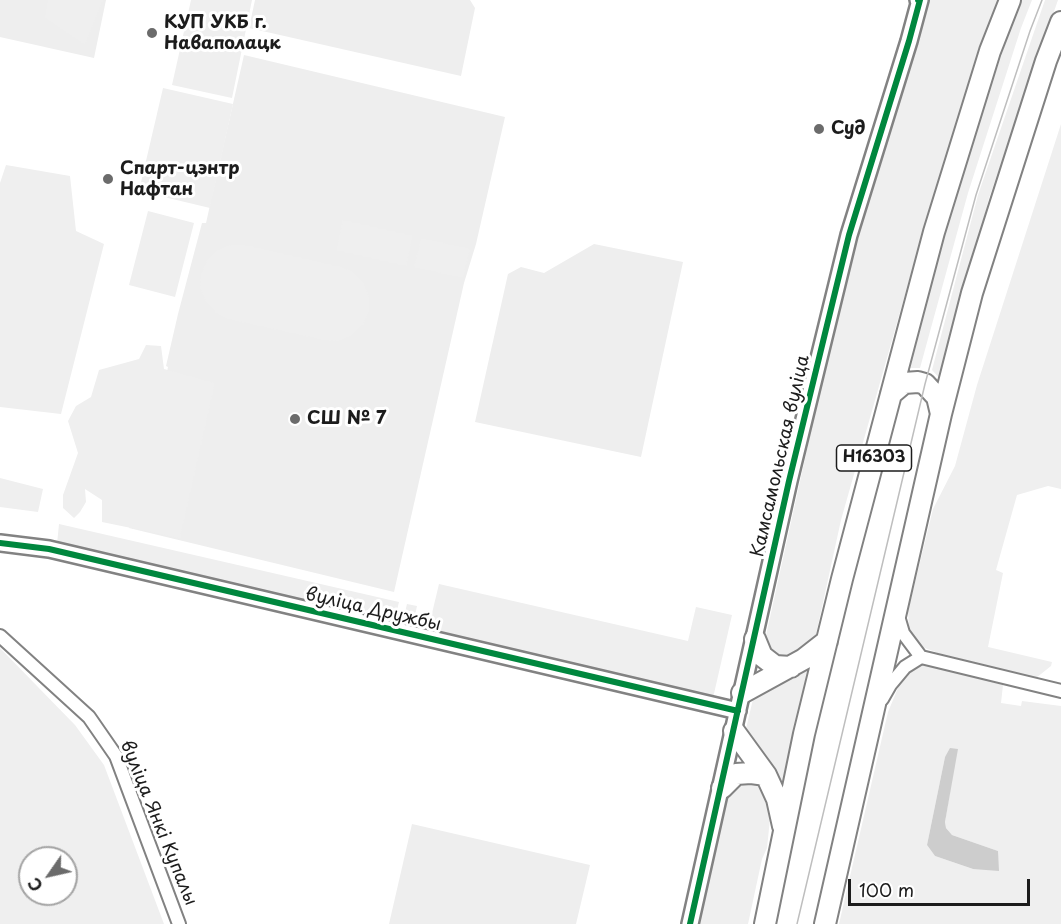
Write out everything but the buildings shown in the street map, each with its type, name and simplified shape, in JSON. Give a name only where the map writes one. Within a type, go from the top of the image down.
[{"type":"main road","name":"Н16303","points":[[765,924],[804,734],[891,394],[934,232],[990,51],[1010,0]]},
{"type":"main road","name":"Н16303","points":[[825,924],[972,293],[1046,61],[1061,22]]},
{"type":"main road","points":[[891,394],[904,383],[925,384],[937,397],[942,414]]},
{"type":"main road","points":[[755,639],[762,656],[775,666],[790,667]]},
{"type":"main road","points":[[740,702],[827,641]]},
{"type":"main road","points":[[734,731],[766,776],[777,799],[784,832]]},
{"type":"main road","points":[[722,788],[736,774],[751,773],[766,776]]},
{"type":"street","name":"Камсамольская вуліца","points":[[690,924],[789,481],[849,236],[919,0]]},
{"type":"street","name":"вуліца Дружбы","points":[[0,543],[49,549],[740,702]]},
{"type":"street","points":[[897,609],[903,633],[921,657],[1061,691]]},
{"type":"street","name":"вуліца Янкі Купалы","points":[[0,636],[89,717],[116,756],[179,924]]},
{"type":"street","points":[[876,710],[890,685],[905,667],[921,657]]},
{"type":"shaded area","points":[[0,0],[106,0],[94,58],[0,37]]},
{"type":"shaded area","points":[[48,0],[103,0],[85,45],[45,18]]},
{"type":"shaded area","points":[[191,0],[252,0],[232,98],[172,85]]},
{"type":"shaded area","points":[[255,0],[470,0],[475,8],[461,76],[249,28]]},
{"type":"shaded area","points":[[928,0],[999,0],[925,224],[841,520],[815,639],[806,650],[787,658],[779,657],[771,652],[765,640],[840,300]]},
{"type":"shaded area","points":[[1020,0],[1032,0],[968,193],[920,368],[909,368],[956,190]]},
{"type":"shaded area","points":[[1045,0],[1058,0],[989,198],[943,382],[932,370],[978,195]]},
{"type":"shaded area","name":"СШ № 7","points":[[244,55],[505,117],[476,244],[464,283],[394,592],[129,528],[168,367],[166,366],[178,314],[202,223],[206,223]]},
{"type":"shaded area","points":[[163,88],[233,104],[210,208],[139,191]]},
{"type":"shaded area","points":[[1061,124],[1061,489],[1048,486],[1017,495],[996,570],[1003,573],[988,647],[1052,662],[1051,666],[1036,678],[946,656],[917,645],[909,629],[908,611],[933,509],[955,466],[977,385]]},
{"type":"shaded area","points":[[6,165],[70,176],[76,231],[104,244],[61,414],[0,407],[0,183]]},
{"type":"shaded area","points":[[148,211],[194,223],[175,297],[129,285]]},
{"type":"shaded area","points":[[343,220],[413,236],[406,266],[336,250]]},
{"type":"shaded area","points":[[421,238],[470,249],[463,278],[414,267]]},
{"type":"shaded area","points":[[594,244],[683,262],[641,457],[475,422],[508,274],[521,267],[544,273]]},
{"type":"shaded area","points":[[231,245],[245,245],[341,267],[353,272],[364,283],[369,297],[369,312],[363,325],[352,335],[338,341],[324,340],[228,319],[216,313],[206,302],[200,288],[201,274],[207,260],[217,250]]},
{"type":"shaded area","points":[[146,345],[161,346],[164,369],[215,383],[180,538],[102,522],[102,500],[85,489],[86,502],[74,518],[63,508],[63,495],[78,453],[68,421],[76,406],[91,397],[99,370],[139,359]]},
{"type":"shaded area","points":[[0,478],[43,489],[38,512],[0,507]]},
{"type":"shaded area","points":[[59,524],[399,602],[394,623],[57,544]]},
{"type":"shaded area","points":[[439,584],[688,641],[696,607],[732,615],[713,698],[428,630]]},
{"type":"shaded area","points":[[407,604],[417,606],[414,620],[405,626],[402,625]]},
{"type":"shaded area","points":[[0,648],[75,725],[104,765],[164,924],[0,924]]},
{"type":"shaded area","points":[[920,662],[1003,685],[1001,703],[1021,706],[1022,701],[1061,706],[1061,924],[839,924],[888,712],[903,676]],"holes":[[[957,749],[945,822],[946,828],[952,835],[998,851],[973,869],[935,856],[927,845],[945,757]]]},
{"type":"shaded area","points":[[812,664],[784,793],[745,733],[754,695]]},
{"type":"shaded area","points":[[950,748],[958,749],[945,822],[946,828],[952,835],[998,851],[999,871],[973,869],[935,856],[927,845],[945,757]]},
{"type":"shaded area","points":[[740,782],[757,784],[763,791],[768,802],[770,819],[767,848],[762,859],[748,924],[698,924],[728,793]]},
{"type":"shaded area","points":[[412,824],[590,865],[576,924],[389,924]]},
{"type":"tram line","points":[[797,924],[925,384],[976,195],[1042,0]]},
{"type":"cycle path","points":[[690,924],[789,481],[849,235],[909,41],[920,0],[918,0]]},
{"type":"cycle path","points":[[0,543],[49,549],[738,711]]},
{"type":"place","name":"КУП УКБ г. Наваполацк","points":[[152,33]]},
{"type":"place","name":"Суд","points":[[819,129]]},
{"type":"place","name":"Спарт-цэнтр Нафтан","points":[[108,179]]},
{"type":"place","name":"СШ № 7","points":[[295,419]]}]
